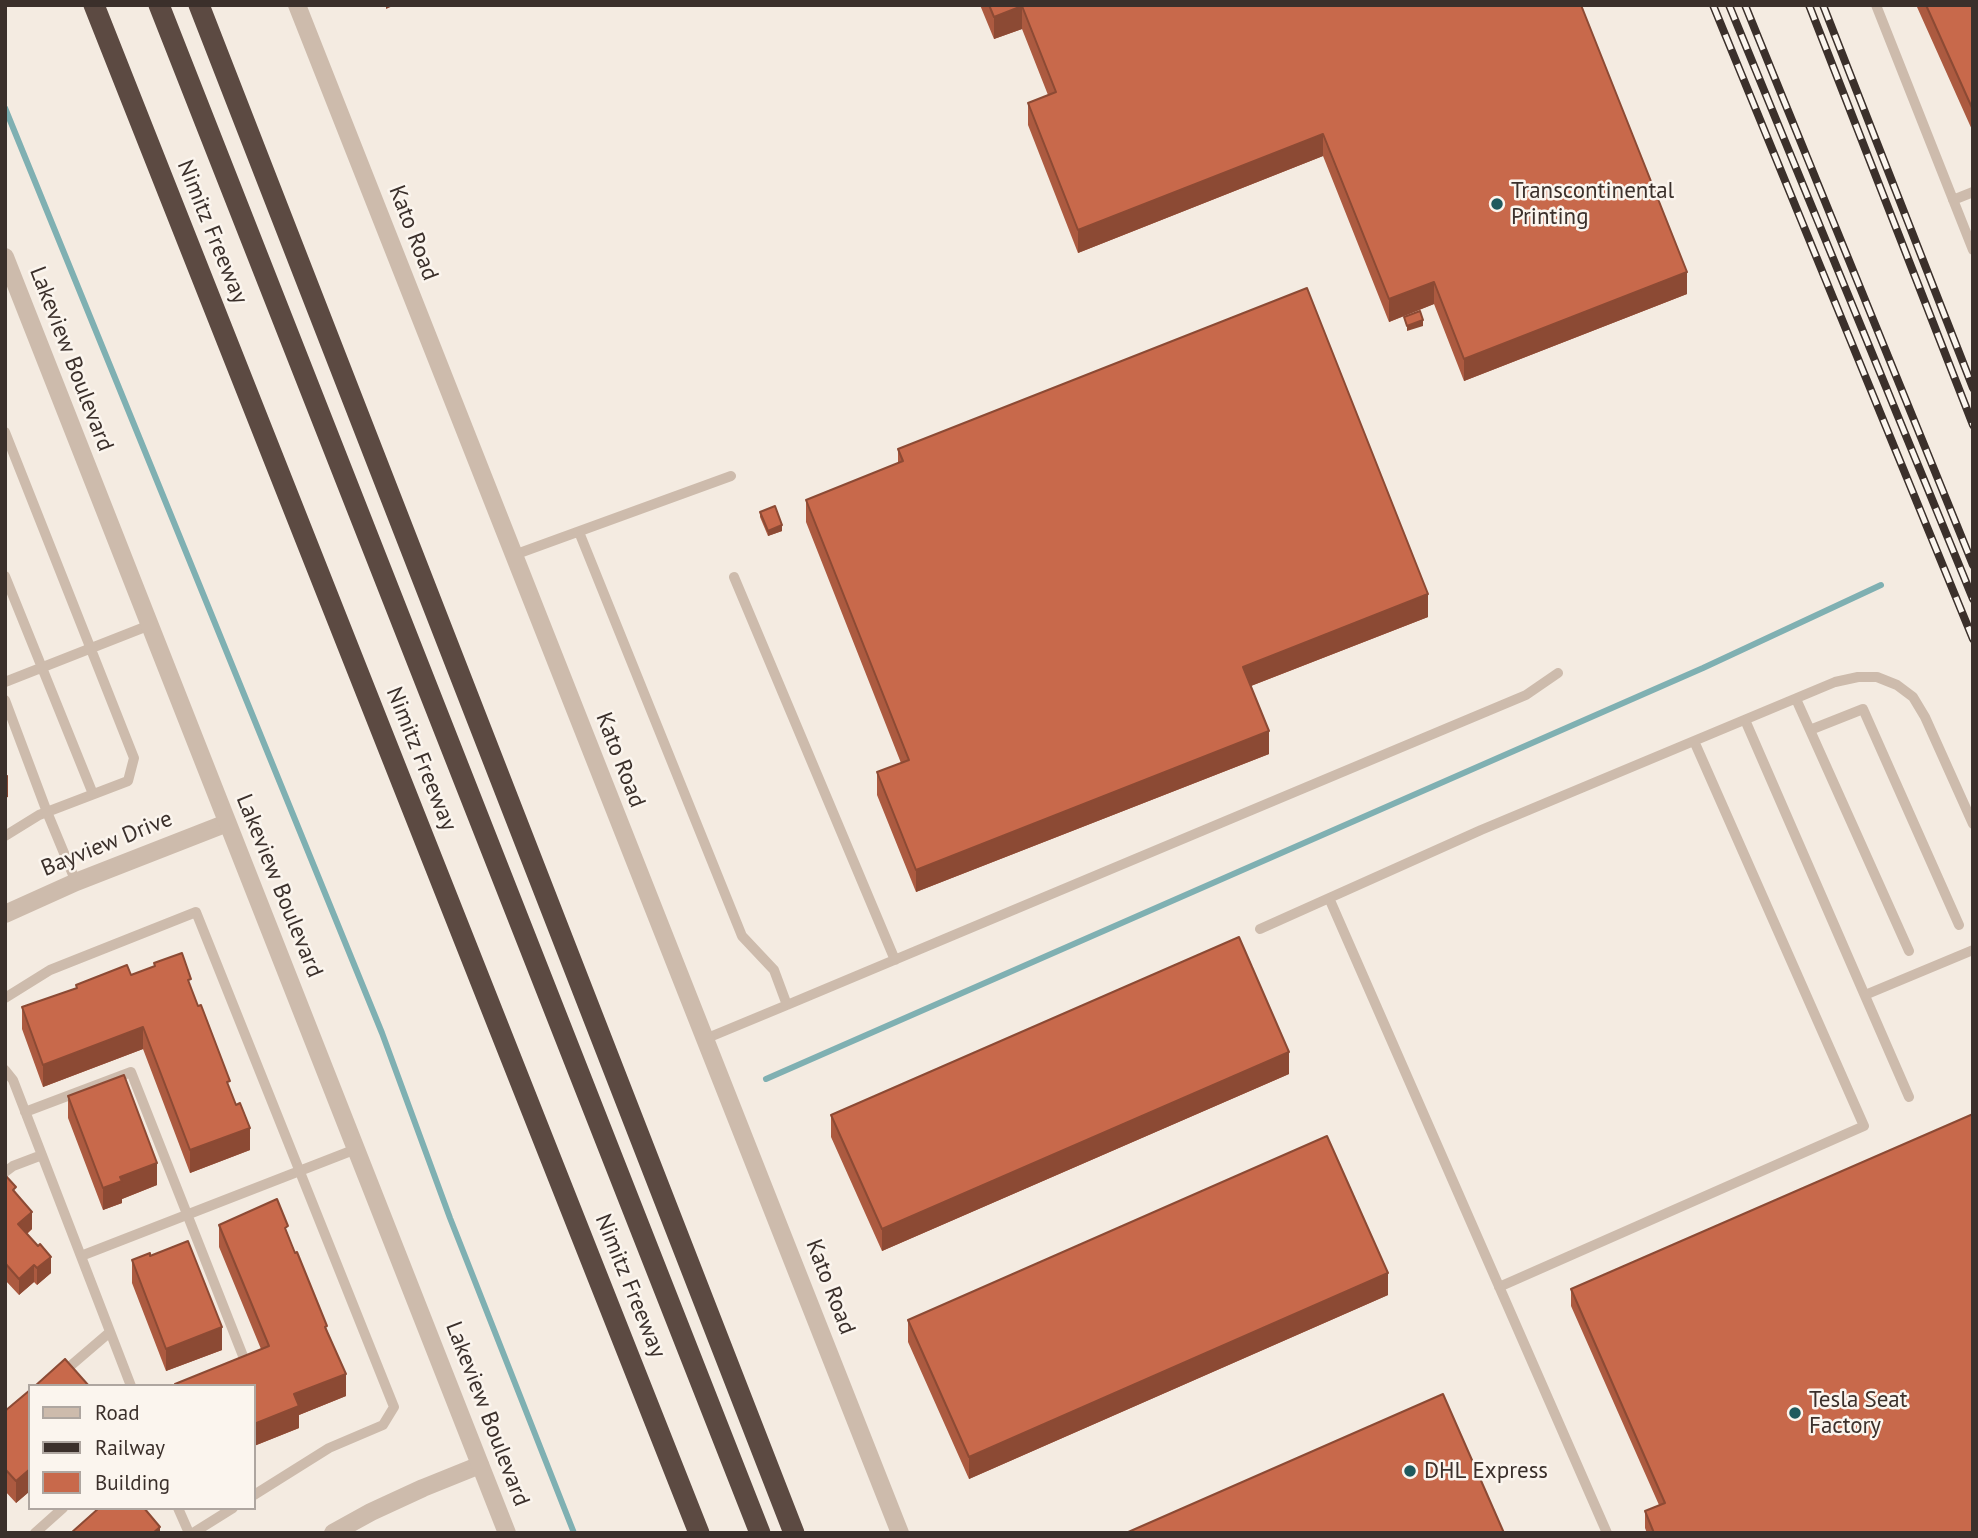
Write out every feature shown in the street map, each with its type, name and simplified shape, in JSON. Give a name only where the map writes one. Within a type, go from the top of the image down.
[{"type":"highway","name":"Nimitz Freeway","points":[[94,5],[699,1533]]},
{"type":"highway","points":[[159,5],[760,1533]]},
{"type":"highway","points":[[199,5],[794,1533]]},
{"type":"street","name":"Kato Road","points":[[297,5],[900,1533]]},
{"type":"street","name":"Lakeview Boulevard","points":[[5,257],[9,280],[150,625],[507,1533]]},
{"type":"street","name":"Bayview Drive","points":[[5,914],[76,882],[228,823]]},
{"type":"street","points":[[333,1533],[370,1512],[480,1465]]},
{"type":"lane","points":[[1876,5],[1972,247]]},
{"type":"lane","points":[[1953,200],[1973,192]]},
{"type":"lane","points":[[5,432],[134,758],[128,781],[47,812],[5,835]]},
{"type":"lane","points":[[514,555],[731,476]]},
{"type":"lane","points":[[579,532],[742,936],[774,970],[787,1006]]},
{"type":"lane","points":[[5,576],[93,794]]},
{"type":"lane","points":[[734,577],[895,960]]},
{"type":"lane","points":[[5,682],[150,625]]},
{"type":"lane","points":[[705,1039],[1526,695],[1558,673]]},
{"type":"lane","points":[[1260,929],[1431,852],[1694,741],[1835,682],[1858,677],[1877,677],[1897,685],[1913,697],[1925,716],[1973,824]]},
{"type":"lane","points":[[1796,699],[1909,951]]},
{"type":"lane","points":[[5,701],[76,882]]},
{"type":"lane","points":[[1810,730],[1863,709],[1959,925]]},
{"type":"lane","points":[[1745,720],[1909,1097]]},
{"type":"lane","points":[[1499,1287],[1864,1126],[1694,741]]},
{"type":"lane","points":[[1329,898],[1607,1533]]},
{"type":"lane","points":[[5,998],[50,970],[196,912],[394,1407],[383,1424],[329,1448],[256,1494]]},
{"type":"lane","points":[[1865,995],[1973,950]]},
{"type":"lane","points":[[5,1070],[13,1080],[130,1384]]},
{"type":"lane","points":[[25,1112],[131,1072],[245,1361],[222,1371]]},
{"type":"lane","points":[[81,1256],[356,1149]]},
{"type":"lane","points":[[5,1172],[13,1166],[42,1155]]},
{"type":"lane","points":[[49,1384],[110,1332]]},
{"type":"lane","points":[[35,1533],[61,1510]]},
{"type":"lane","points":[[179,1510],[191,1533],[230,1510]]},
{"type":"building","name":"Transcontinental Printing","points":[[989,5],[1581,5],[1687,272],[1464,359],[1434,282],[1389,299],[1323,134],[1078,230],[1028,103],[1056,92],[1022,6],[994,17]]},
{"type":"building","points":[[1926,5],[1973,5],[1973,110]]},
{"type":"building","points":[[1307,288],[1428,594],[1243,667],[1269,731],[916,870],[877,772],[909,760],[806,500],[903,461],[898,449]]},
{"type":"building","points":[[1420,311],[1423,320],[1407,326],[1404,317]]},
{"type":"building","points":[[775,506],[782,525],[768,531],[760,512]]},
{"type":"building","points":[[1239,937],[1289,1052],[882,1229],[831,1115]]},
{"type":"building","points":[[182,953],[191,979],[188,980],[198,1006],[201,1005],[230,1081],[227,1082],[236,1105],[240,1103],[250,1128],[190,1150],[143,1027],[43,1065],[22,1007],[77,988],[76,985],[127,965],[131,975]]},
{"type":"building","points":[[124,1075],[157,1163],[120,1177],[122,1181],[103,1188],[68,1096]]},
{"type":"building","name":"Tesla Seat Factory","points":[[1973,1114],[1973,1533],[1654,1533],[1645,1511],[1665,1503],[1571,1289]]},
{"type":"building","points":[[1327,1136],[1388,1273],[969,1457],[908,1320]]},
{"type":"building","points":[[5,1175],[16,1187],[13,1190],[32,1212],[18,1224],[51,1257],[37,1268],[34,1265],[19,1279],[5,1263]]},
{"type":"building","points":[[277,1199],[288,1226],[285,1228],[346,1374],[294,1394],[299,1406],[256,1423],[256,1384],[175,1384],[269,1346],[219,1225]]},
{"type":"building","points":[[188,1241],[222,1327],[166,1349],[132,1260]]},
{"type":"building","points":[[65,1359],[87,1384],[37,1384]]},
{"type":"building","points":[[28,1392],[28,1471],[16,1481],[5,1469],[5,1411]]},
{"type":"building","points":[[1443,1394],[1504,1533],[1126,1533]]},
{"type":"building","points":[[97,1510],[146,1510],[160,1527],[153,1533],[71,1533]]},
{"type":"waterway","points":[[5,108],[382,1033],[450,1218],[574,1533]]},
{"type":"waterway","points":[[766,1079],[1703,668],[1881,585]]},
{"type":"railway","points":[[1713,5],[1973,639]]},
{"type":"railway","points":[[1729,5],[1973,599]]},
{"type":"railway","points":[[1745,5],[1973,565]]},
{"type":"railway","points":[[1809,5],[1973,425]]},
{"type":"railway","points":[[1823,5],[1973,388]]},
{"type":"place","name":"Transcontinental Printing","points":[[1497,204]]},
{"type":"place","name":"Tesla Seat Factory","points":[[1795,1413]]},
{"type":"place","name":"DHL Express","points":[[1410,1471]]}]
